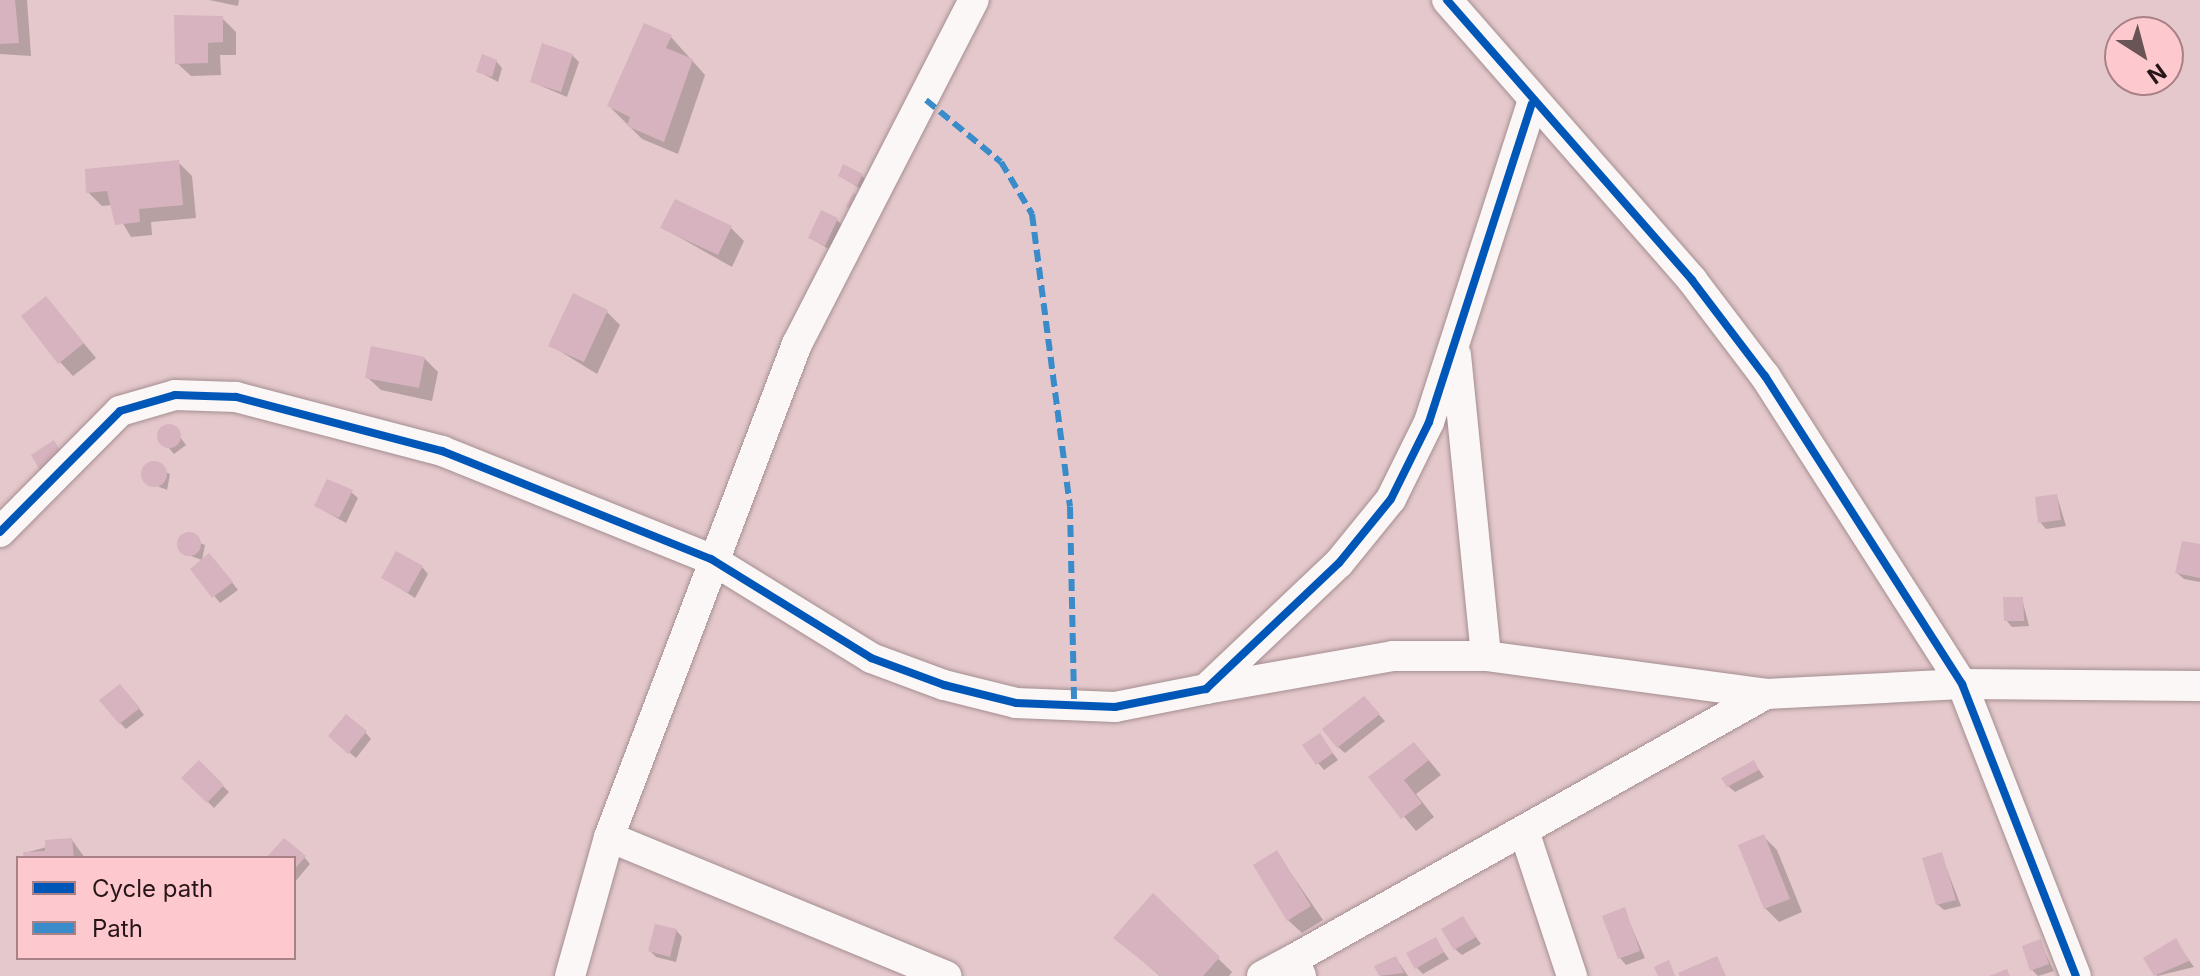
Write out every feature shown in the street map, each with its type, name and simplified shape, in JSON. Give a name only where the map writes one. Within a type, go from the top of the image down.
[{"type":"street","points":[[570,976],[609,837],[711,559],[797,344],[974,0]]},
{"type":"street","points":[[1447,0],[1532,104],[1692,280],[1765,376],[1962,684],[2076,976]]},
{"type":"street","points":[[1206,689],[1339,563],[1391,499],[1455,348],[1532,104]]},
{"type":"street","points":[[1455,348],[1486,656]]},
{"type":"street","points":[[0,532],[120,411],[175,395],[236,397],[442,451],[711,559],[871,658],[944,685],[1016,703],[1115,707],[1393,656],[1486,656],[1766,694],[1962,684],[2200,686]]},
{"type":"street","points":[[1262,976],[1298,967],[1524,831],[1766,694]]},
{"type":"street","points":[[1524,831],[1572,976]]},
{"type":"street","points":[[609,837],[946,976]]},
{"type":"building","points":[[0,0],[15,0],[19,43],[0,44]]},
{"type":"building","points":[[174,15],[223,16],[223,42],[208,43],[208,63],[175,64]]},
{"type":"building","points":[[644,23],[672,35],[666,48],[693,59],[664,142],[627,126],[630,117],[607,106]]},
{"type":"building","points":[[542,43],[573,54],[561,92],[530,82]]},
{"type":"building","points":[[482,54],[497,60],[492,77],[476,72]]},
{"type":"building","points":[[179,160],[183,205],[139,209],[140,222],[115,225],[107,191],[86,193],[85,169]]},
{"type":"building","points":[[843,164],[863,174],[857,186],[838,176]]},
{"type":"building","points":[[853,193],[867,200],[860,214],[846,207]]},
{"type":"building","points":[[675,199],[732,226],[718,255],[660,228]]},
{"type":"building","points":[[821,210],[838,218],[825,246],[808,238]]},
{"type":"building","points":[[573,293],[608,310],[584,362],[548,346]]},
{"type":"building","points":[[46,296],[84,343],[58,364],[21,316]]},
{"type":"building","points":[[371,346],[425,357],[419,388],[365,378]]},
{"type":"building","points":[[164,424],[174,424],[181,431],[181,441],[174,448],[164,448],[157,441],[157,431]]},
{"type":"building","points":[[54,440],[65,459],[42,474],[31,455]]},
{"type":"building","points":[[154,461],[163,465],[167,474],[163,483],[154,487],[145,483],[141,474],[145,465]]},
{"type":"building","points":[[327,479],[353,490],[339,518],[314,506]]},
{"type":"building","points":[[2057,494],[2061,520],[2038,523],[2035,497]]},
{"type":"building","points":[[189,532],[198,535],[201,544],[198,553],[189,556],[180,553],[177,544],[180,535]]},
{"type":"building","points":[[2182,541],[2200,544],[2200,578],[2175,573]]},
{"type":"building","points":[[396,551],[423,566],[408,593],[381,578]]},
{"type":"building","points":[[209,553],[233,582],[212,598],[190,569]]},
{"type":"building","points":[[2003,597],[2023,597],[2024,621],[2004,621]]},
{"type":"building","points":[[120,684],[140,708],[119,724],[99,700]]},
{"type":"building","points":[[1364,696],[1380,714],[1337,748],[1322,729]]},
{"type":"building","points":[[346,714],[367,731],[348,754],[328,736]]},
{"type":"building","points":[[1320,733],[1333,753],[1316,765],[1302,745]]},
{"type":"building","points":[[1414,742],[1429,760],[1404,780],[1422,803],[1401,819],[1368,777]]},
{"type":"building","points":[[199,760],[224,785],[207,803],[181,778]]},
{"type":"building","points":[[1754,760],[1759,770],[1727,787],[1721,778]]},
{"type":"building","points":[[1764,834],[1790,899],[1764,909],[1738,845]]},
{"type":"building","points":[[72,838],[74,856],[24,856],[23,852],[45,851],[45,840]]},
{"type":"building","points":[[284,838],[306,856],[296,868],[296,856],[268,856]]},
{"type":"building","points":[[1277,850],[1311,906],[1287,921],[1253,865]]},
{"type":"building","points":[[1942,852],[1956,900],[1936,905],[1922,858]]},
{"type":"building","points":[[1153,893],[1220,957],[1203,976],[1161,976],[1113,938]]},
{"type":"building","points":[[1625,907],[1640,951],[1618,959],[1602,916]]},
{"type":"building","points":[[1463,916],[1476,937],[1454,950],[1441,929]]},
{"type":"building","points":[[655,924],[677,929],[670,957],[648,951]]},
{"type":"building","points":[[1436,937],[1444,952],[1415,969],[1406,953]]},
{"type":"building","points":[[2176,938],[2189,961],[2154,976],[2143,958]]},
{"type":"building","points":[[2041,939],[2049,964],[2030,971],[2022,946]]},
{"type":"building","points":[[1396,956],[1404,973],[1379,976],[1374,966]]},
{"type":"building","points":[[1717,956],[1726,976],[1680,976],[1678,973]]},
{"type":"building","points":[[1669,960],[1675,976],[1658,976],[1654,967]]},
{"type":"building","points":[[2007,969],[2010,976],[1989,976]]},
{"type":"marked path","points":[[926,100],[1001,162],[1032,214],[1070,507],[1074,705]]},
{"type":"cycle path","points":[[1447,0],[1692,280],[1765,376],[1962,684],[2076,976]]},
{"type":"cycle path","points":[[0,532],[120,411],[175,395],[236,397],[442,451],[711,559],[871,658],[944,685],[1016,703],[1115,707],[1206,689],[1339,563],[1391,499],[1429,422],[1532,104]]}]
